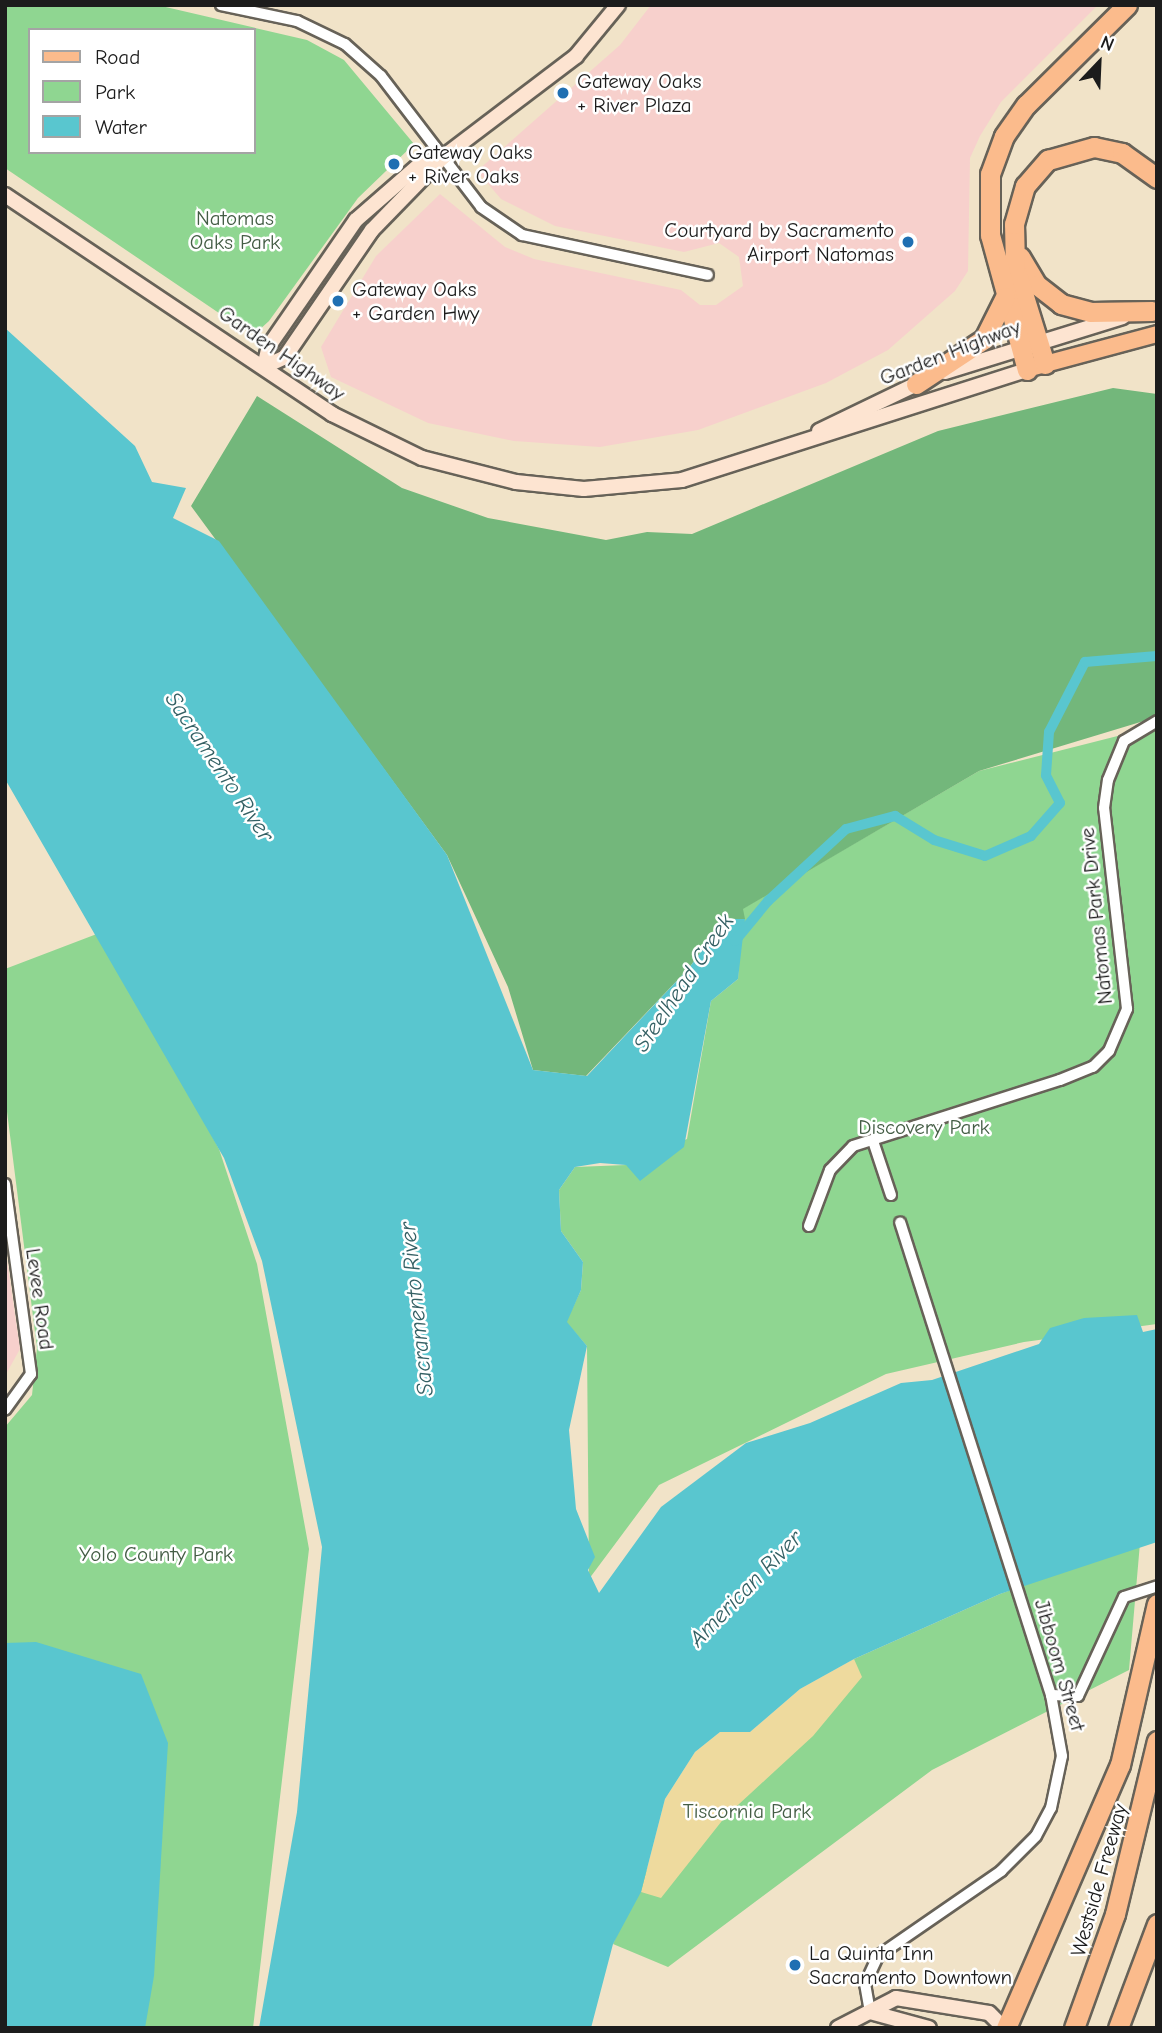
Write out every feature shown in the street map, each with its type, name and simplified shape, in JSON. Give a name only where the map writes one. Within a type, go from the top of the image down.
[{"type":"highway","points":[[1036,367],[1005,296],[988,216],[995,155],[1026,105],[1127,5]]},
{"type":"highway","points":[[1027,344],[1015,267],[1014,236],[1025,186],[1039,167],[1065,152],[1115,151],[1157,178]]},
{"type":"highway","points":[[1014,236],[1027,273],[1061,304],[1090,312],[1155,311]]},
{"type":"highway","points":[[916,384],[984,339],[1005,296]]},
{"type":"highway","points":[[1005,2028],[1101,1817],[1146,1665],[1157,1604]]},
{"type":"highway","name":"Westside Freeway","points":[[1077,2023],[1130,1862],[1157,1741]]},
{"type":"highway","points":[[1122,2020],[1157,1924]]},
{"type":"main road","points":[[264,367],[285,357],[372,230],[443,157],[561,70],[618,5]]},
{"type":"main road","points":[[264,367],[269,346],[356,220],[419,165],[443,157]]},
{"type":"main road","name":"Garden Highway","points":[[5,195],[332,414],[394,446],[516,482],[584,489],[651,485],[767,456],[1036,367],[1157,334]]},
{"type":"main road","name":"Garden Highway","points":[[767,456],[916,384],[1027,344],[1155,311]]},
{"type":"main road","points":[[838,2028],[896,1998],[989,2013],[1005,2028]]},
{"type":"main road","points":[[870,2012],[929,2028]]},
{"type":"street","points":[[221,5],[297,21],[345,44],[381,76],[481,207],[522,235],[708,275]]},
{"type":"street","name":"Natomas Park Drive","points":[[809,1226],[841,1154],[1060,1080],[1093,1067],[1109,1051],[1127,1009],[1104,808],[1108,780],[1124,741],[1157,721]]},
{"type":"street","points":[[873,1141],[891,1195]]},
{"type":"street","name":"Levee Road","points":[[5,1184],[31,1374],[5,1410]]},
{"type":"street","name":"Jibboom Street","points":[[870,2012],[864,1984],[878,1956],[1001,1871],[1040,1829],[1062,1756],[1051,1695],[901,1223]]},
{"type":"street","points":[[1051,1695],[1068,1696],[1084,1688],[1124,1597],[1157,1586]]},
{"type":"shaded area","points":[[651,5],[1098,5],[1001,102],[980,136],[970,158],[968,271],[955,291],[888,350],[826,383],[698,430],[600,447],[514,441],[428,423],[331,377],[321,347],[376,256],[440,194],[505,247],[534,259],[681,290],[700,305],[716,305],[743,286],[739,257],[719,243],[684,252],[555,226],[501,199],[477,171],[620,45]]},
{"type":"shaded area","points":[[5,1247],[20,1349],[5,1376]]},
{"type":"green space","name":"Natomas Oaks Park","points":[[5,5],[157,5],[256,28],[28,28],[28,154],[256,154],[256,28],[307,40],[344,60],[414,144],[358,198],[269,321],[258,331],[244,330],[5,168]]},
{"type":"green space","points":[[1113,388],[1157,394],[1157,717],[979,771],[743,909],[745,919],[725,919],[689,968],[586,1076],[533,1070],[508,987],[447,855],[191,506],[257,396],[402,488],[488,518],[606,540],[647,532],[692,534],[938,431]]},
{"type":"green space","name":"Discovery Park","points":[[1157,726],[1157,1324],[1024,1342],[886,1374],[659,1485],[589,1579],[587,1346],[566,1322],[581,1290],[583,1262],[561,1231],[559,1190],[575,1167],[626,1165],[687,1139],[711,1001],[738,979],[742,909],[979,771]]},
{"type":"green space","name":"Yolo County Park","points":[[102,932],[219,1149],[257,1264],[309,1549],[253,2028],[5,2028],[5,1427],[32,1395],[37,1348],[5,1096],[5,969]]},
{"type":"green space","name":"Tiscornia Park","points":[[1140,1543],[1129,1670],[932,1770],[668,1967],[613,1944],[649,1865],[827,1678],[854,1659],[1000,1594]]},
{"type":"sand","points":[[854,1659],[862,1677],[813,1736],[725,1817],[661,1898],[641,1892],[665,1799],[695,1752],[720,1732],[750,1732],[800,1689]]},
{"type":"water","points":[[5,328],[135,446],[152,482],[186,488],[173,518],[219,541],[447,855],[533,1070],[587,1076],[689,968],[725,919],[745,919],[738,979],[711,1001],[684,1147],[640,1181],[626,1165],[600,1163],[575,1167],[559,1190],[561,1231],[583,1262],[581,1290],[567,1322],[587,1346],[569,1430],[576,1509],[595,1557],[588,1570],[599,1593],[661,1507],[746,1443],[810,1423],[901,1383],[932,1380],[1039,1344],[1050,1328],[1084,1318],[1137,1315],[1143,1332],[1157,1329],[1157,1542],[1000,1594],[854,1659],[800,1689],[750,1732],[720,1732],[695,1752],[665,1799],[641,1892],[613,1944],[591,2028],[259,2028],[297,1812],[322,1547],[262,1261],[224,1158],[5,779]]},
{"type":"water","points":[[36,1642],[141,1674],[168,1743],[154,1976],[145,2028],[5,2028],[5,1643]]},
{"type":"waterway","name":"Steelhead Creek","points":[[735,941],[768,901],[846,829],[895,816],[934,840],[985,856],[1031,836],[1060,803],[1046,775],[1049,732],[1085,662],[1157,656]]},
{"type":"place","name":"Gateway Oaks + River Plaza","points":[[563,93]]},
{"type":"place","name":"Gateway Oaks + River Oaks","points":[[394,164]]},
{"type":"place","name":"Courtyard by Sacramento Airport Natomas","points":[[908,242]]},
{"type":"place","name":"Gateway Oaks + Garden Hwy","points":[[338,301]]},
{"type":"place","name":"La Quinta Inn Sacramento Downtown","points":[[795,1965]]},
{"type":"water label","name":"Sacramento River","points":[[219,767]]},
{"type":"water label","name":"Sacramento River","points":[[417,1309]]},
{"type":"water label","name":"American River","points":[[746,1589]]}]
